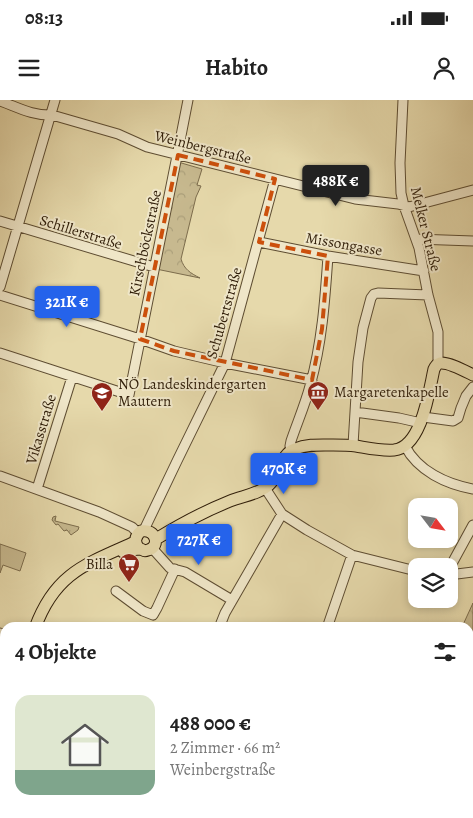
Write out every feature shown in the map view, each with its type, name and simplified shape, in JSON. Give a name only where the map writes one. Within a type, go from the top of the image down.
[{"type":"main road","points":[[38,622],[46,602],[54,591],[63,581],[86,565],[230,501],[265,488],[273,480],[286,456],[292,450],[314,444],[400,449],[413,438],[422,420],[434,369],[442,363],[457,367],[473,375]]},
{"type":"street","points":[[0,287],[55,100]]},
{"type":"street","name":"Kirschböckstraße","points":[[72,377],[129,395],[188,100]]},
{"type":"street","name":"Melker Straße","points":[[402,100],[400,178],[404,206],[416,239],[438,332],[439,364]]},
{"type":"street","name":"Weinbergstraße","points":[[0,101],[42,116],[52,115],[118,134],[147,147],[355,199],[411,207],[473,190]]},
{"type":"street","name":"Schubertstraße","points":[[144,540],[177,461],[225,363],[275,179]]},
{"type":"street","name":"Schillerstraße","points":[[0,221],[154,267]]},
{"type":"street","points":[[416,239],[473,241]]},
{"type":"street","name":"Missongasse","points":[[259,242],[328,256],[424,271]]},
{"type":"street","points":[[292,450],[290,446],[291,441],[312,380],[322,329],[328,256]]},
{"type":"street","points":[[353,445],[358,362],[363,328],[371,298],[374,294],[378,293],[428,295]]},
{"type":"street","points":[[0,295],[174,351],[312,380]]},
{"type":"street","points":[[0,353],[72,377]]},
{"type":"street","name":"Vikasstraße","points":[[37,489],[72,377]]},
{"type":"street","points":[[355,412],[399,418],[453,421],[458,418],[466,396],[473,387]]},
{"type":"street","points":[[405,446],[414,459],[436,477],[446,482],[473,489]]},
{"type":"street","points":[[0,476],[132,527],[170,568],[185,572],[232,600]]},
{"type":"street","points":[[265,488],[282,514],[307,530],[352,555],[408,568]]},
{"type":"street","points":[[222,622],[232,600],[282,514]]},
{"type":"street","points":[[455,558],[473,525]]},
{"type":"street","points":[[329,622],[352,555]]},
{"type":"street","points":[[116,591],[143,611],[153,615],[175,569]]},
{"type":"street","points":[[458,574],[473,572]]},
{"type":"highlighted area","points":[[178,155],[275,179],[259,242],[328,256],[322,329],[312,380],[174,351],[140,339]]},
{"type":"green space","points":[[178,162],[202,169],[197,185],[201,186],[196,197],[181,259],[188,270],[200,278],[156,269]]},
{"type":"green space","points":[[56,516],[55,521],[79,527],[78,530],[71,535],[67,530],[64,531],[52,520]]},
{"type":"green space","points":[[0,544],[26,553],[20,571],[3,565],[0,573]]},
{"type":"green space","points":[[473,603],[473,622],[464,622]]},
{"type":"place","name":"Margaretenkapelle","points":[[318,411]]},
{"type":"place","name":"NÖ Landeskindergarten Mautern","points":[[102,412]]},
{"type":"place","name":"Billa","points":[[129,583]]}]
